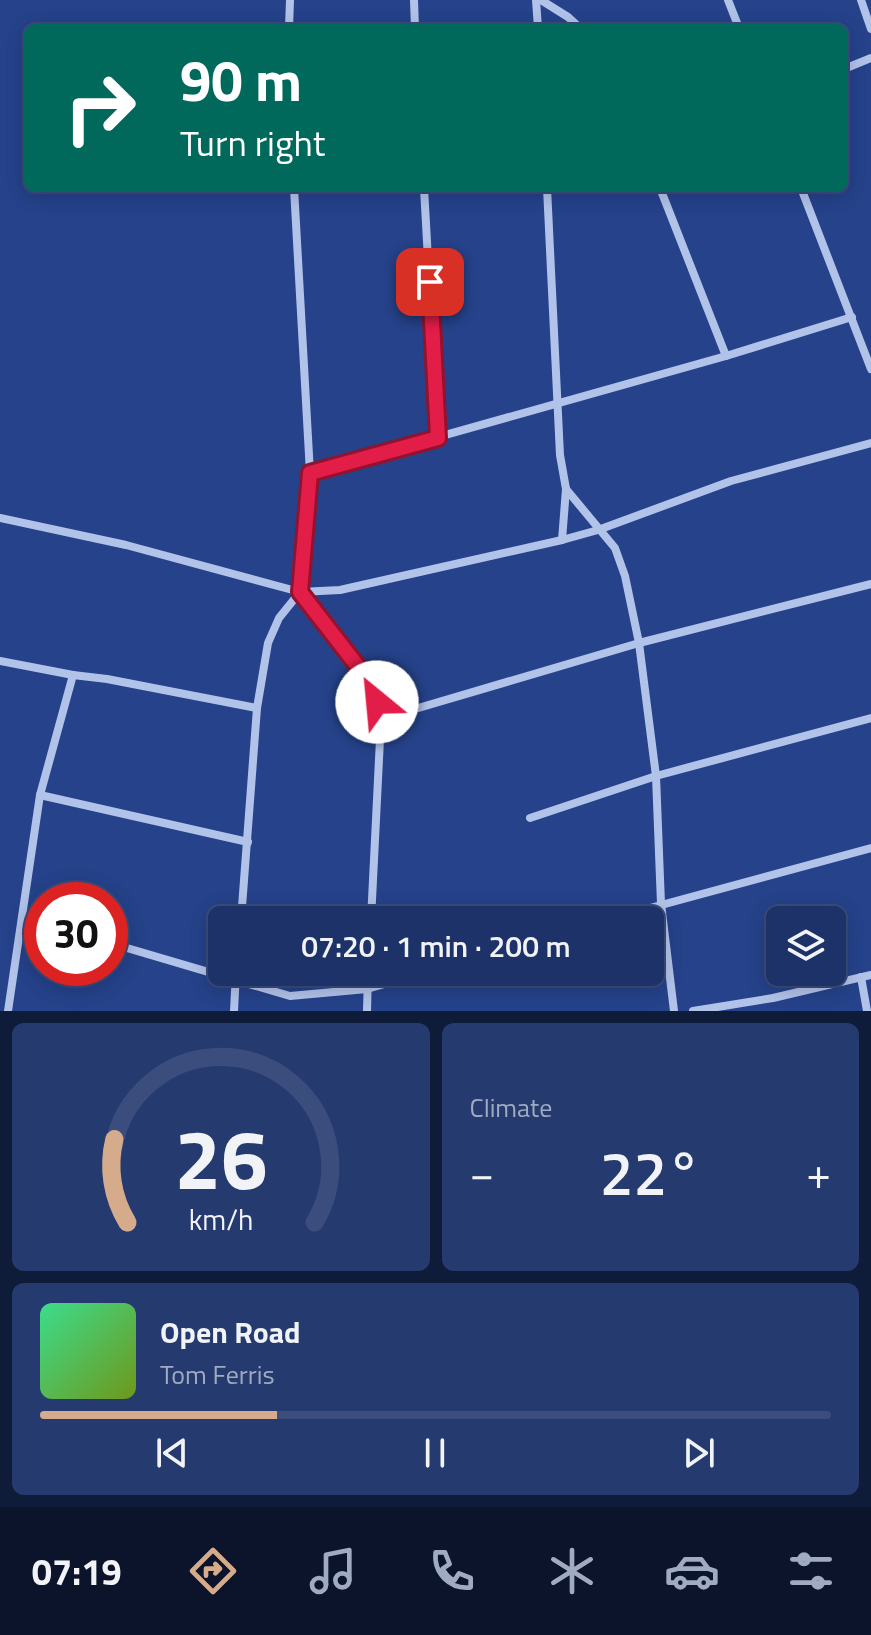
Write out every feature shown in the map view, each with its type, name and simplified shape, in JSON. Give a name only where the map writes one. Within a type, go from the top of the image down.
[{"type":"street","points":[[289,24],[290,0]]},
{"type":"street","points":[[414,0],[415,24]]},
{"type":"street","points":[[538,24],[539,0],[576,24]]},
{"type":"street","points":[[728,0],[737,24]]},
{"type":"street","points":[[861,0],[871,29]]},
{"type":"street","points":[[848,67],[871,58]]},
{"type":"street","points":[[242,906],[257,708],[268,643],[279,618],[300,592],[310,473],[294,192]]},
{"type":"street","points":[[424,192],[438,438]]},
{"type":"street","points":[[547,192],[560,455],[566,489],[562,540]]},
{"type":"street","points":[[662,192],[726,356]]},
{"type":"street","points":[[803,192],[871,369]]},
{"type":"street","points":[[310,473],[726,356],[852,317]]},
{"type":"street","points":[[0,518],[126,545],[300,592],[340,590],[562,540],[598,530],[731,481],[871,443]]},
{"type":"street","points":[[566,489],[615,548],[625,576],[639,643],[656,776],[661,904],[674,1011]]},
{"type":"street","points":[[381,719],[639,643],[871,584]]},
{"type":"street","points":[[300,592],[373,686],[381,719],[372,906]]},
{"type":"street","points":[[0,661],[257,708]]},
{"type":"street","points":[[8,1011],[40,795],[73,675]]},
{"type":"street","points":[[530,818],[656,776],[871,718]]},
{"type":"street","points":[[40,795],[248,842]]},
{"type":"street","points":[[654,906],[871,848]]},
{"type":"street","points":[[128,948],[208,969]]},
{"type":"street","points":[[693,1011],[771,999],[866,976],[867,1011]]},
{"type":"street","points":[[234,1011],[235,986]]},
{"type":"street","points":[[263,986],[290,996],[377,986]]},
{"type":"street","points":[[367,986],[367,1011]]},
{"type":"street","points":[[771,999],[773,1011]]},
{"type":"route","points":[[377,702],[373,686],[300,592],[310,473],[438,438],[430,282]]}]
